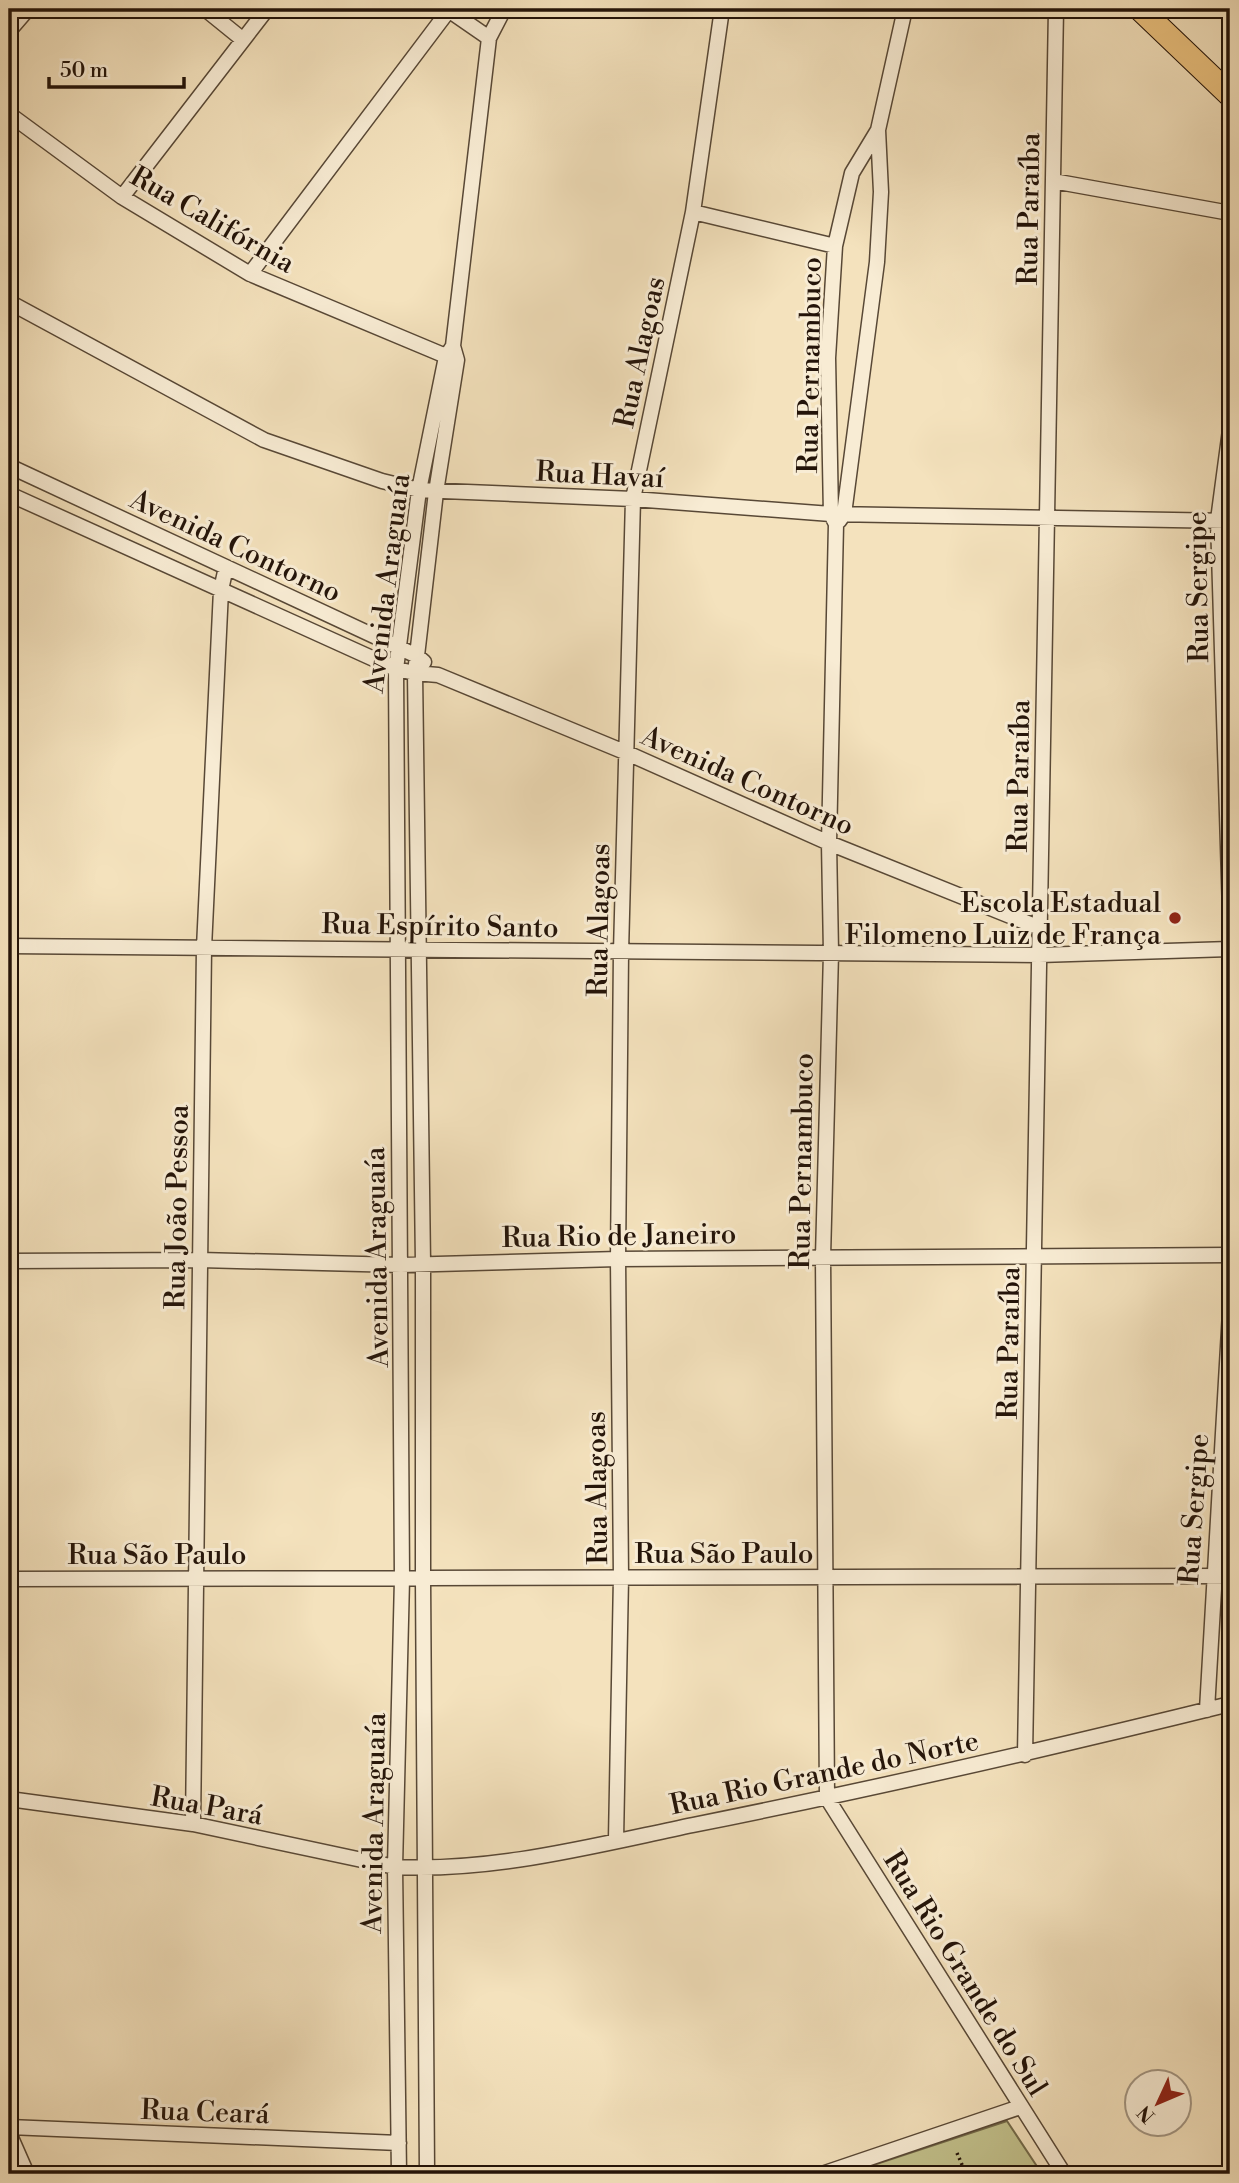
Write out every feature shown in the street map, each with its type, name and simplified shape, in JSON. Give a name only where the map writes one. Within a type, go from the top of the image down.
[{"type":"main road","points":[[1140,9],[1230,95]]},
{"type":"street","points":[[9,31],[27,9]]},
{"type":"street","points":[[205,9],[242,39]]},
{"type":"street","points":[[122,198],[267,9]]},
{"type":"street","name":"Avenida Araguaía","points":[[427,2174],[423,1263],[415,673],[489,38],[504,9]]},
{"type":"street","name":"Rua Alagoas","points":[[616,1840],[621,1577],[618,1259],[621,952],[633,499],[694,212],[722,9]]},
{"type":"street","name":"Rua Pernambuco","points":[[837,517],[877,262],[881,192],[878,130],[905,9]]},
{"type":"street","name":"Rua Paraíba","points":[[1025,1755],[1056,9]]},
{"type":"street","points":[[250,274],[448,10],[489,38]]},
{"type":"street","name":"Rua Califórnia","points":[[9,114],[122,198],[250,274],[452,354]]},
{"type":"street","name":"Rua Pernambuco","points":[[827,1798],[823,1257],[831,953],[829,843],[837,517],[828,359],[835,246],[852,173],[878,130]]},
{"type":"street","points":[[1053,181],[1230,213]]},
{"type":"street","points":[[694,212],[835,246]]},
{"type":"street","name":"Rua Havaí","points":[[9,302],[264,439],[382,481],[419,489],[436,492],[633,499],[837,517],[1047,516],[1224,521]]},
{"type":"street","name":"Avenida Araguaía","points":[[399,2174],[395,1867],[402,1579],[396,668],[419,489],[452,354]]},
{"type":"street","name":"Rua Sergipe","points":[[1230,430],[1224,521],[1230,912]]},
{"type":"street","name":"Avenida Contorno","points":[[9,466],[417,656],[438,675]]},
{"type":"street","name":"Avenida Contorno","points":[[9,494],[396,668],[438,675],[626,753],[829,843],[1040,928]]},
{"type":"street","name":"Rua João Pessoa","points":[[193,1824],[204,948],[221,590],[226,567]]},
{"type":"street","name":"Rua Espírito Santo","points":[[9,946],[1039,955],[1230,949]]},
{"type":"street","name":"Rua Rio de Janeiro","points":[[9,1261],[401,1265],[618,1259],[1230,1255]]},
{"type":"street","name":"Rua Sergipe","points":[[1207,1710],[1230,1312]]},
{"type":"street","name":"Rua São Paulo","points":[[9,1579],[1230,1576]]},
{"type":"street","points":[[401,1640],[423,1640]]},
{"type":"street","name":"Rua Rio Grande do Norte","points":[[425,1869],[521,1859],[827,1798],[1025,1755],[1230,1704]]},
{"type":"street","name":"Rua Rio Grande do Sul","points":[[827,1798],[1064,2174]]},
{"type":"street","name":"Rua Pará","points":[[9,1799],[193,1824],[395,1867],[425,1869]]},
{"type":"street","points":[[822,2174],[1020,2107]]},
{"type":"street","name":"Rua Ceará","points":[[9,2127],[399,2143]]},
{"type":"street","points":[[9,2133],[27,2174]]},
{"type":"path","points":[[957,2152],[966,2174]]},
{"type":"shaded area","points":[[1007,2121],[1042,2174],[846,2174]]},
{"type":"place","name":"Escola Estadual Filomeno Luiz de França","points":[[1175,918]]}]
